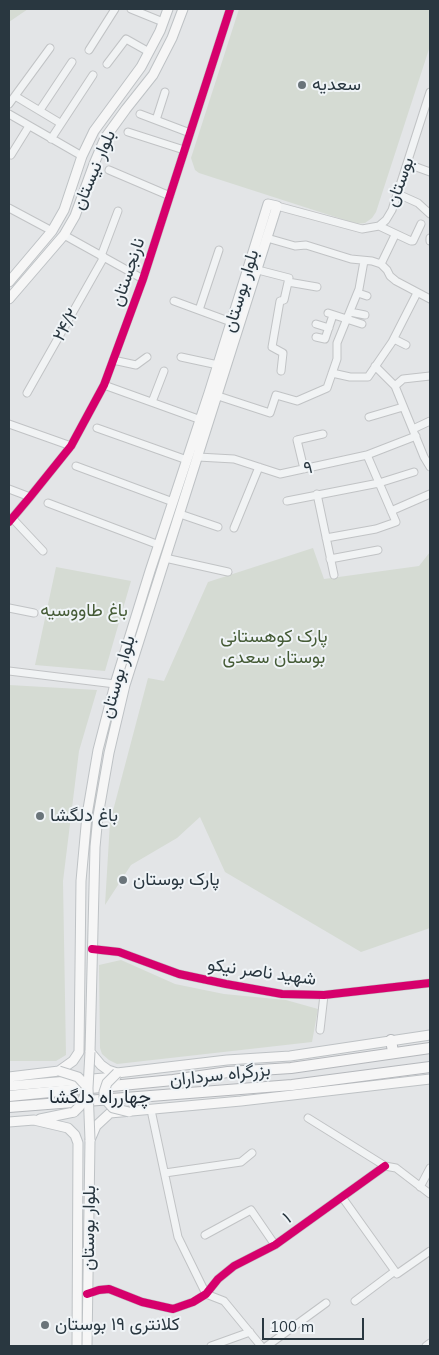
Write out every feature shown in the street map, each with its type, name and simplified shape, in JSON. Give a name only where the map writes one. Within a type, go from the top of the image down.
[{"type":"highway","points":[[391,1040],[393,1052]]},
{"type":"highway","name":"بزرگراه سرداران","points":[[9,1096],[173,1080],[228,1072],[291,1068],[430,1048]]},
{"type":"highway","name":"بزرگراه سرداران","points":[[9,1107],[292,1085],[430,1066]]},
{"type":"main road","name":"بلوار نیستان","points":[[9,282],[52,231],[64,210],[82,156],[101,119],[130,83],[149,52],[168,9]]},
{"type":"main road","name":"بلوار نیستان","points":[[9,299],[64,235],[75,216],[105,138],[153,75],[184,9]]},
{"type":"main road","name":"بلوار بوستان","points":[[59,1071],[73,1061],[79,1052],[82,881],[87,815],[98,750],[115,684],[159,544],[200,420],[214,394],[218,365],[268,204],[277,206],[258,270],[214,394],[198,457],[126,685],[109,753],[98,816],[95,847],[88,1088],[90,1140],[87,1346]]},
{"type":"main road","points":[[150,572],[160,573]]},
{"type":"main road","points":[[115,684],[126,685]]},
{"type":"main road","points":[[87,815],[98,816]]},
{"type":"main road","points":[[90,1052],[108,1070],[117,1073],[227,1060],[290,1056],[430,1035]]},
{"type":"main road","points":[[9,1077],[59,1071],[78,1077],[88,1088],[80,1106],[74,1112],[34,1120],[9,1122]]},
{"type":"main road","points":[[117,1073],[107,1083],[104,1089],[104,1098],[114,1108],[129,1112]]},
{"type":"main road","points":[[9,1086],[133,1075],[173,1080]]},
{"type":"main road","points":[[90,1140],[96,1126],[110,1113],[430,1079]]},
{"type":"main road","name":"بلوار بوستان","points":[[34,1120],[68,1128],[75,1135],[78,1143],[77,1346]]},
{"type":"street","points":[[89,50],[115,9]]},
{"type":"street","points":[[131,9],[163,22]]},
{"type":"street","name":"نارنجستان","points":[[10,520],[71,446],[104,385],[143,279],[230,9]]},
{"type":"street","points":[[107,64],[126,39],[149,52]]},
{"type":"street","points":[[9,104],[50,48]]},
{"type":"street","points":[[40,110],[72,62]]},
{"type":"street","points":[[51,139],[93,75]]},
{"type":"street","points":[[156,120],[165,92]]},
{"type":"street","name":"بوستان","points":[[277,206],[362,229],[379,226],[386,220],[392,210],[430,92]]},
{"type":"street","points":[[15,96],[60,123]]},
{"type":"street","points":[[9,114],[82,156]]},
{"type":"street","points":[[140,114],[190,133]]},
{"type":"street","points":[[11,155],[29,126]]},
{"type":"street","points":[[128,132],[184,150]]},
{"type":"street","points":[[408,164],[430,172]]},
{"type":"street","points":[[109,170],[170,196]]},
{"type":"street","points":[[398,194],[418,203],[430,214]]},
{"type":"street","points":[[9,208],[52,231]]},
{"type":"street","name":"۲۴/۲","points":[[28,393],[102,257],[118,211]]},
{"type":"street","points":[[379,226],[395,235],[413,241],[421,224]]},
{"type":"street","points":[[64,235],[143,279]]},
{"type":"street","points":[[381,264],[395,235]]},
{"type":"street","points":[[267,238],[294,246],[306,245],[351,258],[381,264],[390,276],[430,299]]},
{"type":"street","points":[[199,310],[219,250]]},
{"type":"street","points":[[214,394],[270,413],[276,395],[297,401],[327,388],[337,359],[337,343],[358,293],[364,261]]},
{"type":"street","points":[[258,270],[289,278],[284,300],[280,301],[272,347],[283,353],[281,371]]},
{"type":"street","points":[[288,282],[317,286]]},
{"type":"street","points":[[358,293],[367,296]]},
{"type":"street","points":[[332,373],[350,377],[368,377],[394,339],[417,293]]},
{"type":"street","points":[[174,301],[231,322]]},
{"type":"street","points":[[316,337],[325,339],[329,328],[330,314],[365,315]]},
{"type":"street","points":[[349,316],[362,324]]},
{"type":"street","points":[[316,324],[329,328]]},
{"type":"street","points":[[394,339],[406,345]]},
{"type":"street","points":[[181,356],[218,365]]},
{"type":"street","points":[[113,360],[136,365],[146,357]]},
{"type":"street","points":[[375,366],[395,386],[414,433],[427,455],[430,467]]},
{"type":"street","points":[[152,402],[164,371]]},
{"type":"street","points":[[395,386],[403,379],[430,376]]},
{"type":"street","points":[[104,385],[200,420]]},
{"type":"street","points":[[369,417],[403,407]]},
{"type":"street","name":"۹","points":[[198,457],[234,459],[280,474],[367,455],[414,433],[430,421]]},
{"type":"street","points":[[9,424],[71,446]]},
{"type":"street","points":[[97,428],[187,460]]},
{"type":"street","points":[[304,469],[297,440],[323,434]]},
{"type":"street","points":[[326,538],[376,529],[396,522],[367,455]]},
{"type":"street","points":[[76,466],[173,502]]},
{"type":"street","points":[[234,528],[258,467]]},
{"type":"street","points":[[286,501],[379,483],[414,472]]},
{"type":"street","points":[[9,489],[30,497]]},
{"type":"street","points":[[317,494],[334,575]]},
{"type":"street","points":[[391,510],[430,494]]},
{"type":"street","points":[[48,503],[159,544]]},
{"type":"street","points":[[180,514],[218,527]]},
{"type":"street","points":[[10,520],[43,550]]},
{"type":"street","points":[[330,559],[378,550]]},
{"type":"street","points":[[165,558],[228,572]]},
{"type":"street","points":[[9,608],[34,613]]},
{"type":"street","points":[[9,671],[115,684]]},
{"type":"street","name":"شهید ناصر نیکو","points":[[92,949],[119,952],[179,974],[282,994],[324,995],[430,983]]},
{"type":"street","points":[[320,1030],[324,995]]},
{"type":"street","points":[[151,1110],[178,1236],[206,1294],[224,1301],[261,1346]]},
{"type":"street","points":[[308,1118],[385,1166],[396,1168],[430,1194]]},
{"type":"street","points":[[165,1173],[241,1162],[252,1153]]},
{"type":"street","name":"۱","points":[[206,1294],[218,1279],[234,1266],[275,1245],[385,1166]]},
{"type":"street","points":[[420,1187],[430,1168]]},
{"type":"street","points":[[342,1197],[396,1273]]},
{"type":"street","points":[[205,1235],[251,1210],[275,1245]]},
{"type":"street","points":[[355,1300],[430,1251]]},
{"type":"street","points":[[87,1294],[109,1289],[142,1302],[173,1309],[193,1302],[206,1294]]},
{"type":"street","points":[[267,1346],[326,1303]]},
{"type":"street","points":[[211,1346],[250,1332]]},
{"type":"street","points":[[426,1346],[430,1343]]},
{"type":"green space","points":[[9,9],[28,9],[9,22]]},
{"type":"green space","points":[[239,9],[430,9],[430,46],[376,212],[365,223],[357,224],[199,173],[195,170],[191,158]]},
{"type":"green space","name":"پارک کوهستانی بوستان سعدی","points":[[313,548],[324,579],[419,566],[430,552],[430,928],[361,952],[225,872],[200,817],[177,838],[131,865],[105,905],[110,822],[148,678],[164,681],[208,582]]},
{"type":"green space","name":"باغ طاووسیه","points":[[56,567],[131,581],[105,671],[35,665]]},
{"type":"green space","name":"باغ دلگشا","points":[[9,685],[97,690],[79,751],[63,881],[66,1055],[56,1061],[9,1061]]},
{"type":"green space","points":[[121,960],[175,984],[224,994],[286,1000],[318,1009],[312,1042],[117,1064],[102,1054],[100,1048],[99,965]]},
{"type":"cycle path","points":[[9,522],[71,446],[104,385],[143,279],[230,9]]},
{"type":"cycle path","points":[[92,949],[119,952],[179,974],[282,994],[324,995],[430,983]]},
{"type":"cycle path","points":[[87,1294],[109,1289],[142,1302],[173,1309],[193,1302],[206,1294],[218,1279],[234,1266],[275,1245],[385,1166]]},
{"type":"place","name":"سعدیه","points":[[302,85]]},
{"type":"place","name":"باغ دلگشا","points":[[40,816]]},
{"type":"place","name":"پارک بوستان","points":[[123,880]]},
{"type":"place","name":"کلانتری ۱۹ بوستان","points":[[45,1325]]},
{"type":"district","name":"چهارراه دلگشا","points":[[100,1097]]}]
